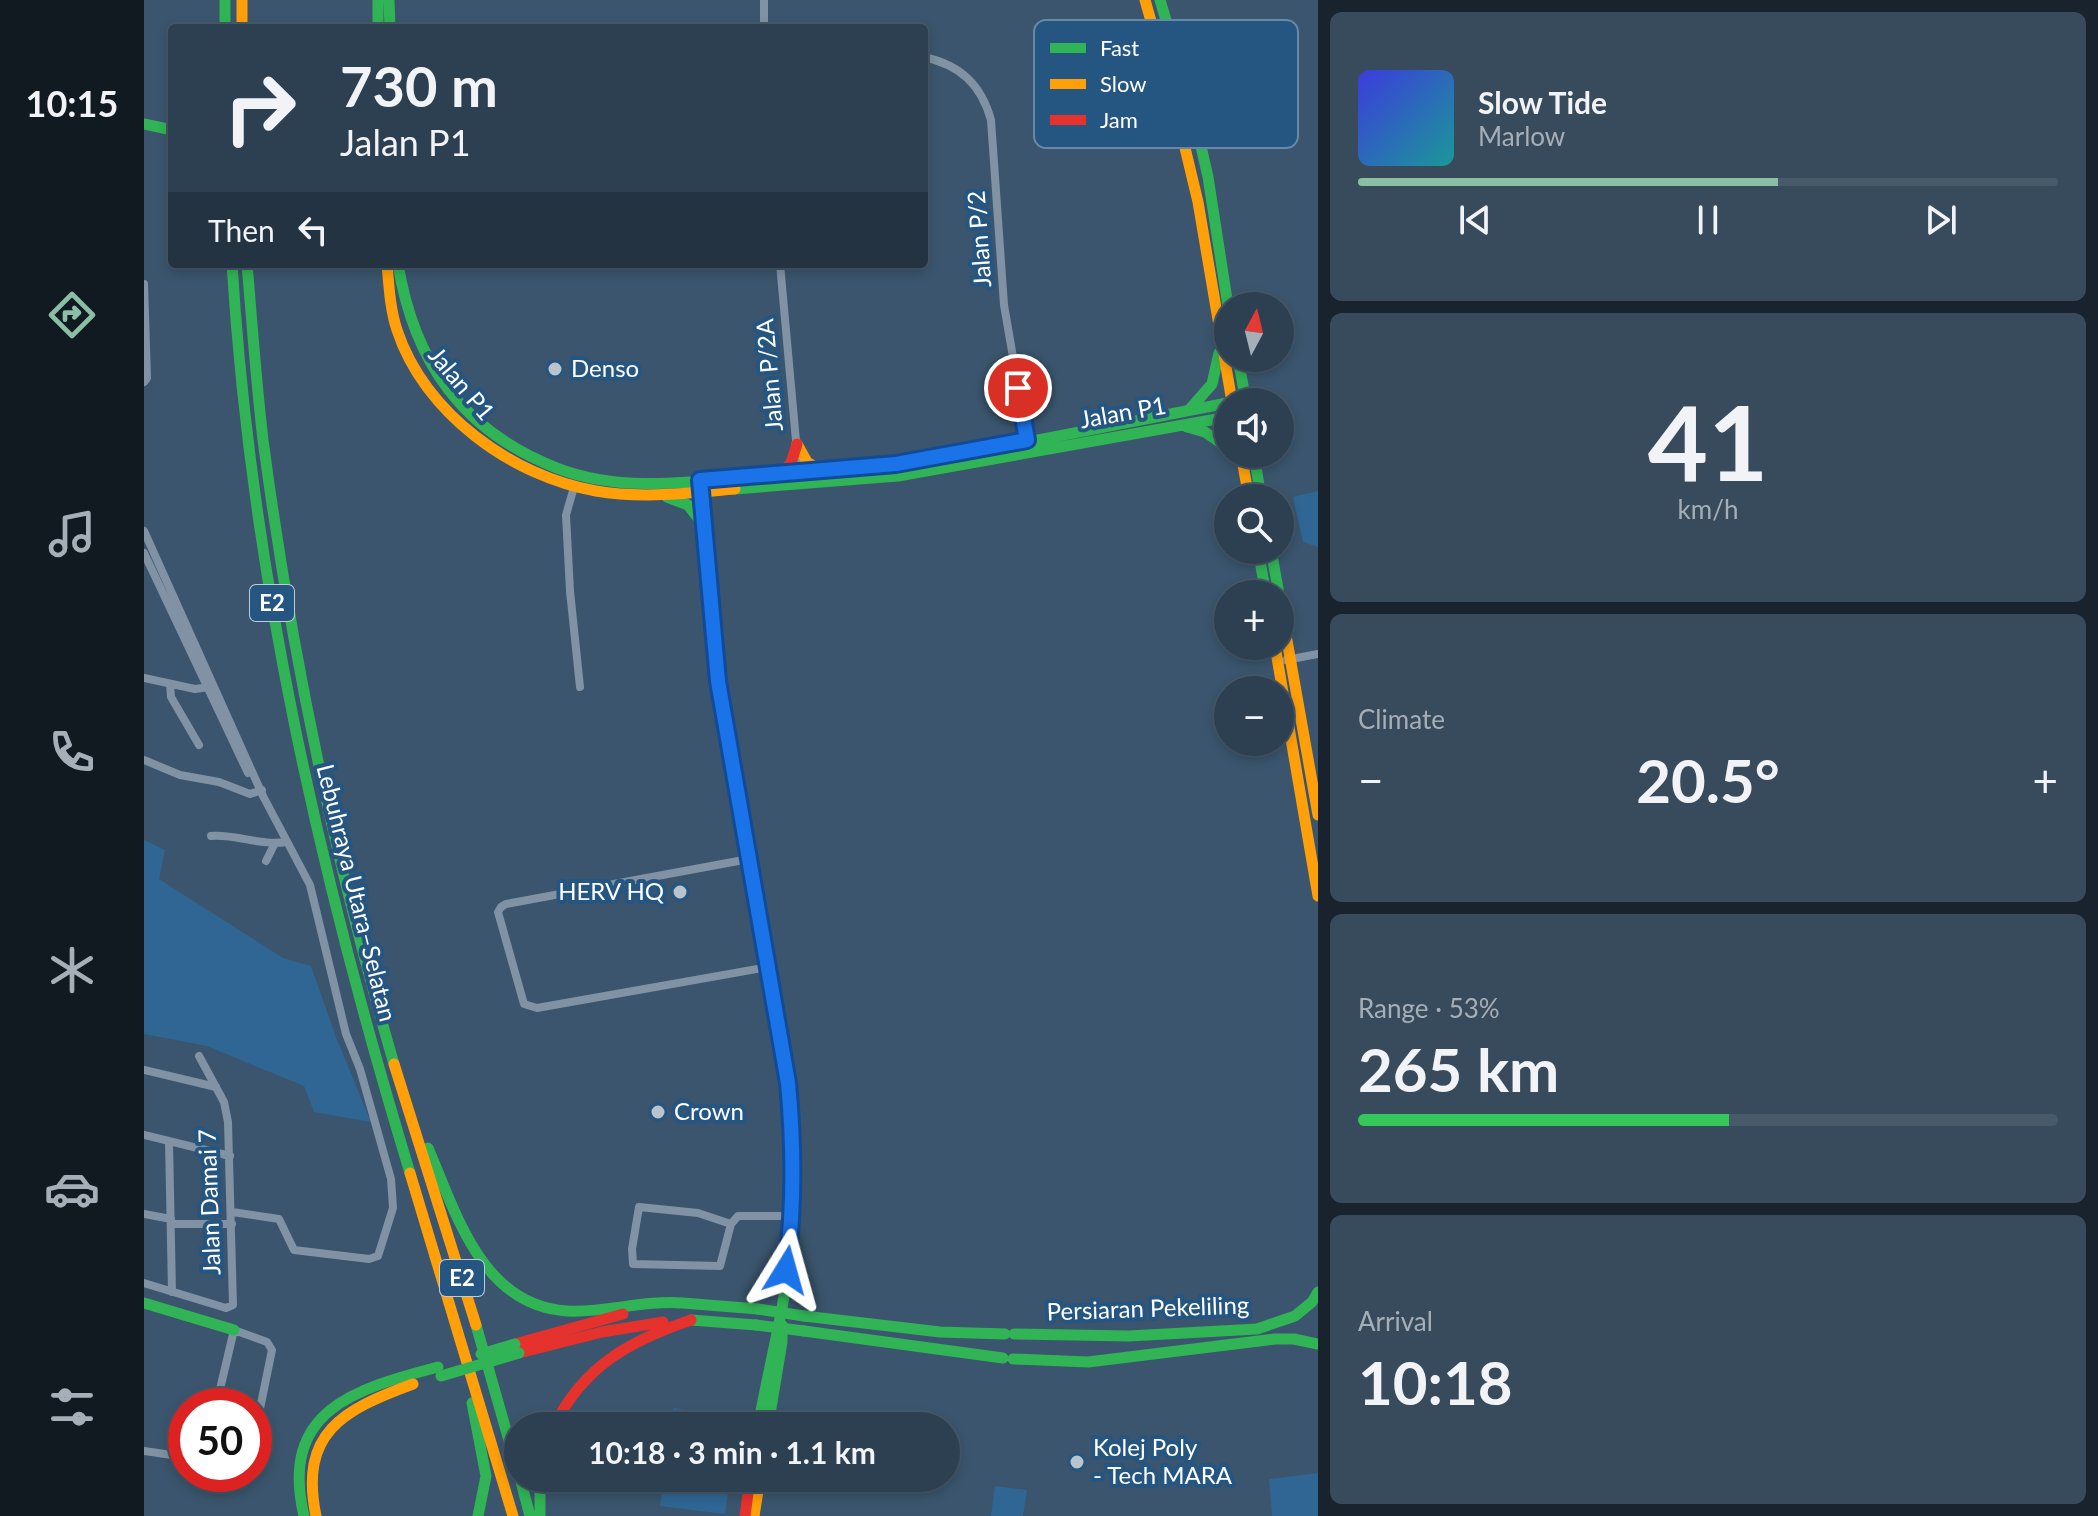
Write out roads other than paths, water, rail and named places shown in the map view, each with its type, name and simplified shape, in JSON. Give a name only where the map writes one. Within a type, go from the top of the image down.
[{"type":"main road","points":[[225,0],[225,24]]},
{"type":"main road","points":[[242,0],[242,24]]},
{"type":"main road","points":[[378,0],[378,24]]},
{"type":"main road","points":[[389,0],[390,24]]},
{"type":"main road","points":[[1145,0],[1151,20]]},
{"type":"main road","points":[[1160,0],[1166,20]]},
{"type":"main road","points":[[144,124],[168,129]]},
{"type":"main road","points":[[1185,148],[1198,202],[1214,299]]},
{"type":"main road","points":[[1201,148],[1226,292]]},
{"type":"main road","name":"Lebuhraya Utara–Selatan","points":[[232,268],[236,344],[249,451],[274,620],[301,762],[363,1012],[513,1516]]},
{"type":"main road","name":"Lebuhraya Utara–Selatan","points":[[247,268],[263,437],[316,759],[352,915],[400,1086],[477,1327],[504,1422]]},
{"type":"main road","name":"Jalan P1","points":[[387,268],[389,294],[398,333],[414,365],[454,417],[505,459],[530,472],[574,487],[631,496],[663,495],[782,473],[800,478],[821,470],[896,464],[1214,405]]},
{"type":"main road","name":"Jalan P1","points":[[399,268],[407,318],[434,374],[473,417],[498,438],[549,466],[598,479],[726,490],[800,478],[898,476],[1214,419]]},
{"type":"main road","points":[[1188,410],[1212,384],[1215,372]]},
{"type":"main road","points":[[1180,425],[1205,432],[1214,438]]},
{"type":"main road","points":[[797,444],[807,462],[821,470]]},
{"type":"main road","points":[[782,473],[791,463],[797,444]]},
{"type":"main road","points":[[1244,469],[1247,484]]},
{"type":"main road","points":[[700,486],[718,681],[788,1083],[793,1132],[794,1216],[783,1297],[761,1412]]},
{"type":"main road","points":[[704,524],[709,504],[726,490]]},
{"type":"main road","points":[[663,495],[688,505],[704,524]]},
{"type":"main road","points":[[1290,660],[1318,815]]},
{"type":"main road","points":[[1277,662],[1318,896]]},
{"type":"main road","points":[[400,1086],[475,1252],[489,1274],[502,1286],[529,1303],[554,1310],[585,1310],[649,1301],[683,1303]]},
{"type":"main road","name":"Persiaran Pekeliling","points":[[683,1303],[758,1309],[940,1332],[1142,1336],[1257,1329],[1295,1316],[1312,1302],[1318,1292]]},
{"type":"main road","points":[[770,1412],[782,1342],[783,1297]]},
{"type":"main road","points":[[144,1303],[234,1330]]},
{"type":"main road","points":[[304,1516],[297,1479],[300,1456],[309,1434],[323,1417],[337,1403],[353,1394],[517,1348],[597,1320],[683,1303]]},
{"type":"main road","points":[[517,1348],[691,1320]]},
{"type":"main road","points":[[561,1412],[570,1395],[590,1372],[633,1342],[691,1320]]},
{"type":"main road","name":"Persiaran Pekeliling","points":[[691,1320],[756,1325],[1008,1358],[1088,1362],[1266,1340],[1299,1339],[1318,1344]]},
{"type":"main road","points":[[1299,1339],[1318,1352]]},
{"type":"main road","points":[[316,1516],[309,1480],[312,1459],[333,1425],[345,1414],[439,1371]]},
{"type":"main road","points":[[473,1383],[473,1415],[486,1476],[478,1516]]},
{"type":"main road","points":[[524,1492],[530,1516]]},
{"type":"main road","points":[[540,1492],[540,1516]]},
{"type":"main road","points":[[745,1516],[748,1492]]},
{"type":"main road","points":[[754,1516],[758,1492]]},
{"type":"street","points":[[764,0],[764,24]]},
{"type":"street","name":"Jalan P/2","points":[[928,58],[942,61],[972,82],[985,98],[991,120],[1004,305],[1029,453]]},
{"type":"street","name":"Jalan P/2A","points":[[780,268],[800,478]]},
{"type":"street","points":[[144,284],[147,378],[144,382]]},
{"type":"street","points":[[574,487],[566,515],[580,687]]},
{"type":"street","points":[[144,531],[147,557],[261,793],[310,885],[346,1034],[360,1069],[391,1179],[393,1208],[378,1256],[369,1259],[294,1250],[279,1219],[232,1212]]},
{"type":"street","points":[[1294,658],[1318,654]]},
{"type":"street","points":[[1277,662],[1286,660]]},
{"type":"street","points":[[144,678],[195,689],[209,687]]},
{"type":"street","points":[[170,684],[171,697],[199,745]]},
{"type":"street","points":[[144,760],[180,775],[219,782],[250,794],[261,793]]},
{"type":"street","points":[[211,836],[286,842]]},
{"type":"street","points":[[266,861],[275,843]]},
{"type":"street","points":[[749,859],[506,904],[498,912],[524,1004],[530,1008],[768,967]]},
{"type":"street","name":"Jalan Damai 7","points":[[172,1292],[226,1308],[233,1305],[230,1156],[225,1110],[199,1056]]},
{"type":"street","points":[[144,1070],[216,1087]]},
{"type":"street","points":[[144,1135],[230,1156]]},
{"type":"street","points":[[144,1283],[172,1292],[169,1141]]},
{"type":"street","points":[[731,1224],[698,1213],[639,1207],[632,1249],[633,1264],[720,1266],[731,1224],[738,1216],[794,1216]]},
{"type":"street","points":[[144,1214],[171,1222],[232,1224]]},
{"type":"street","points":[[220,1388],[234,1330],[267,1342],[272,1350],[264,1388]]},
{"type":"street","points":[[144,1451],[168,1454]]},
{"type":"place","name":"Denso","points":[[555,369]]},
{"type":"place","name":"HERV HQ","points":[[680,892]]},
{"type":"place","name":"Crown","points":[[658,1112]]},
{"type":"place","name":"Kolej Poly - Tech MARA","points":[[1077,1462]]}]
